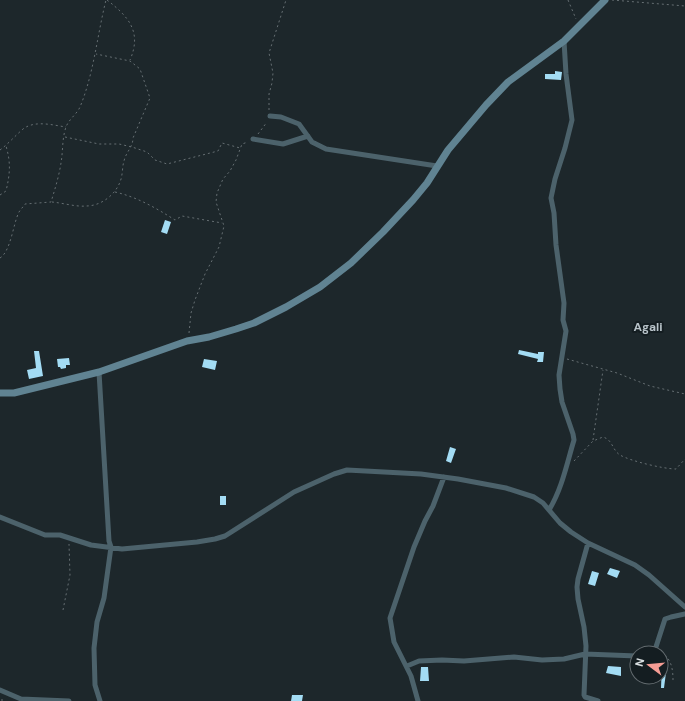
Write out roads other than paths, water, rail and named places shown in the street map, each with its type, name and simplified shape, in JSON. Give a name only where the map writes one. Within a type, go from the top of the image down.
[{"type":"street","points":[[0,394],[14,393],[99,372],[187,341],[209,337],[254,323],[320,287],[351,263],[413,200],[466,128],[508,82],[564,41],[604,0]]},
{"type":"street","points":[[549,510],[561,484],[574,440],[562,402],[560,389],[559,375],[565,336],[563,320],[564,303],[551,198],[555,178],[572,120],[566,74],[564,41]]},
{"type":"street","points":[[270,116],[281,117],[299,124],[312,142],[326,149],[437,166]]},
{"type":"street","points":[[253,140],[283,144],[308,136]]},
{"type":"street","points":[[99,372],[109,541],[111,547],[104,598],[94,648],[95,685],[100,701]]},
{"type":"street","points":[[0,517],[45,535],[60,535],[92,545],[122,549],[154,547],[215,539],[225,536],[294,492],[334,474],[347,470],[394,472],[444,477],[506,488],[526,494],[543,503],[560,523],[571,532],[588,543],[635,565],[649,575],[685,607]]},
{"type":"street","points":[[418,701],[407,666],[400,657],[394,642],[390,618],[414,547],[444,477]]},
{"type":"street","points":[[588,543],[577,587],[585,637],[584,695],[585,697],[598,701]]},
{"type":"street","points":[[657,645],[665,619],[685,614]]},
{"type":"street","points":[[407,666],[419,661],[514,657],[542,660],[564,659],[585,654],[629,656]]},
{"type":"street","points":[[0,690],[22,699],[69,701]]},
{"type":"district","name":"Agali","points":[[648,327]]}]
